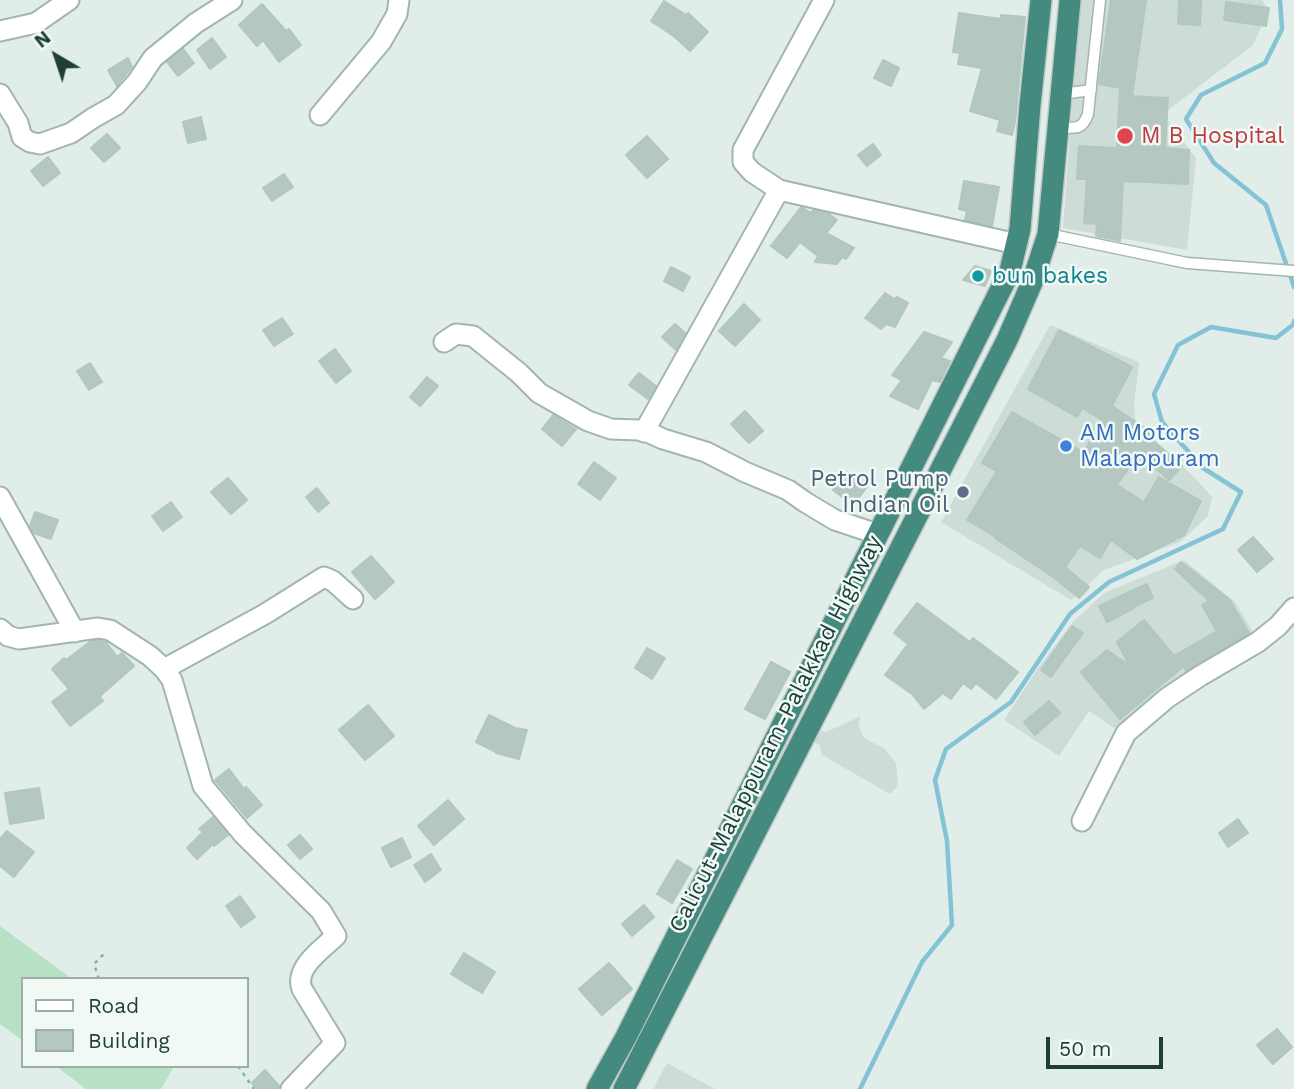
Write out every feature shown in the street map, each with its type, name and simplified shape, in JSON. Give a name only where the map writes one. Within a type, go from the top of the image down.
[{"type":"highway","name":"Calicut-Malappuram-Palakkad Highway","points":[[597,1089],[638,1014],[1010,271],[1020,229],[1041,0]]},
{"type":"highway","name":"Calicut-Malappuram-Palakkad Highway","points":[[624,1089],[1007,340],[1033,280],[1048,234],[1070,0]]},
{"type":"highway","points":[[1030,105],[1060,109]]},
{"type":"street","points":[[0,31],[36,23],[69,0]]},
{"type":"street","points":[[0,94],[18,123],[22,136],[30,142],[40,144],[71,133],[116,105],[137,82],[153,58],[196,23],[232,0]]},
{"type":"street","points":[[320,115],[381,42],[397,15],[399,0]]},
{"type":"street","points":[[824,0],[743,150],[743,162],[752,172],[779,190],[1017,244]]},
{"type":"street","points":[[644,432],[779,190]]},
{"type":"street","points":[[444,342],[456,334],[472,336],[520,373],[539,393],[588,421],[611,429],[644,432],[706,452],[745,472],[788,489],[835,520],[877,534]]},
{"type":"street","points":[[0,497],[75,632]]},
{"type":"street","points":[[164,668],[265,614],[324,577],[333,581],[353,599]]},
{"type":"street","points":[[1082,821],[1126,733],[1167,698],[1258,642],[1278,626],[1294,608]]},
{"type":"street","points":[[0,629],[19,639],[98,628],[110,630],[164,668],[172,680],[203,786],[243,834],[321,911],[336,936],[315,956],[302,972],[299,981],[335,1043],[291,1089]]},
{"type":"lane","points":[[1091,90],[1060,109],[1078,128],[1085,124],[1088,114],[1091,90],[1100,0]]},
{"type":"lane","points":[[1048,234],[1187,263],[1294,271]]},
{"type":"path","points":[[99,977],[94,964],[105,953]]},
{"type":"path","points":[[239,1068],[254,1089]]},
{"type":"shaded area","name":"M B Hospital","points":[[1080,0],[1262,0],[1269,12],[1252,46],[1163,114],[1196,158],[1187,250],[1063,228]]},
{"type":"shaded area","points":[[1050,325],[1139,362],[1134,407],[1136,423],[1212,497],[1208,516],[1180,542],[1104,570],[1071,600],[941,522]]},
{"type":"shaded area","points":[[1184,560],[1235,602],[1256,637],[1183,676],[1114,728],[1089,711],[1059,756],[1004,720],[1072,623],[1104,593]]},
{"type":"shaded area","points":[[861,716],[858,725],[864,738],[885,749],[896,763],[898,786],[890,794],[822,755],[820,746],[808,738],[815,728],[826,732]]},
{"type":"shaded area","points":[[667,1063],[715,1089],[653,1089]]},
{"type":"green space","points":[[0,926],[69,977],[21,977],[21,1040],[0,1024]]},
{"type":"green space","points":[[59,1068],[173,1068],[161,1089],[86,1089]]},
{"type":"building","points":[[1111,0],[1146,0],[1132,96],[1168,98],[1165,148],[1189,150],[1188,184],[1123,181],[1120,241],[1096,236],[1097,224],[1084,223],[1087,179],[1077,179],[1079,146],[1117,148],[1120,88],[1099,84]]},
{"type":"building","points":[[1179,0],[1201,0],[1200,25],[1178,24]]},
{"type":"building","points":[[664,1],[686,15],[688,13],[708,32],[690,51],[651,21]]},
{"type":"building","points":[[1226,2],[1269,8],[1266,26],[1224,20]]},
{"type":"building","points":[[262,4],[286,31],[289,29],[301,45],[279,62],[263,40],[257,46],[239,25]]},
{"type":"building","points":[[959,13],[1001,19],[1001,15],[1025,17],[1012,135],[997,131],[1000,120],[970,111],[982,68],[958,64],[960,53],[953,52]]},
{"type":"building","points":[[212,38],[226,57],[210,69],[197,50]]},
{"type":"building","points":[[183,49],[194,63],[178,76],[167,62]]},
{"type":"building","points":[[128,58],[132,67],[117,86],[108,70]]},
{"type":"building","points":[[883,60],[899,68],[891,86],[874,78]]},
{"type":"building","points":[[201,117],[206,139],[188,143],[183,122]]},
{"type":"building","points":[[107,134],[120,148],[104,162],[91,148]]},
{"type":"building","points":[[647,136],[668,159],[647,178],[626,155]]},
{"type":"building","points":[[873,144],[881,155],[867,166],[858,155]]},
{"type":"building","points":[[48,157],[60,173],[43,186],[31,171]]},
{"type":"building","points":[[284,174],[293,187],[272,201],[263,188]]},
{"type":"building","points":[[964,181],[999,187],[992,226],[965,220],[967,211],[959,209]]},
{"type":"building","points":[[801,207],[811,213],[813,210],[829,214],[837,220],[826,233],[854,248],[846,259],[842,257],[837,264],[815,262],[818,256],[800,242],[787,258],[771,246]]},
{"type":"building","name":"bun bakes","points":[[975,266],[991,271],[985,286],[963,280]]},
{"type":"building","points":[[671,267],[690,277],[683,291],[664,281]]},
{"type":"building","points":[[885,293],[908,303],[895,327],[886,324],[881,329],[865,318]]},
{"type":"building","points":[[744,304],[760,320],[735,346],[719,331]]},
{"type":"building","points":[[282,318],[293,334],[274,346],[263,330]]},
{"type":"building","points":[[675,324],[685,333],[676,350],[662,337]]},
{"type":"building","points":[[1059,330],[1132,367],[1112,406],[1151,432],[1148,436],[1182,466],[1169,480],[1139,453],[1117,485],[1144,502],[1159,477],[1201,501],[1184,535],[1137,559],[1111,540],[1100,558],[1080,546],[1065,567],[1089,587],[1079,598],[996,537],[967,520],[997,471],[982,463],[1012,412],[1083,452],[1104,421],[1082,408],[1077,417],[1028,389]]},
{"type":"building","points":[[924,332],[952,342],[941,358],[950,361],[940,382],[932,380],[918,409],[890,396],[902,380],[892,375]]},
{"type":"building","points":[[335,349],[351,371],[336,383],[319,361]]},
{"type":"building","points":[[90,363],[102,382],[89,390],[77,371]]},
{"type":"building","points":[[639,373],[656,386],[648,399],[629,385]]},
{"type":"building","points":[[427,377],[438,386],[420,406],[410,397]]},
{"type":"building","points":[[745,411],[763,431],[749,443],[731,424]]},
{"type":"building","points":[[553,415],[576,429],[562,446],[542,429]]},
{"type":"building","points":[[594,462],[616,478],[600,500],[578,484]]},
{"type":"building","points":[[847,472],[867,487],[853,505],[833,490]]},
{"type":"building","points":[[228,478],[247,500],[231,514],[211,492]]},
{"type":"building","points":[[317,488],[329,503],[318,512],[306,497]]},
{"type":"building","points":[[171,502],[182,517],[163,531],[152,516]]},
{"type":"building","points":[[35,512],[58,520],[51,539],[34,533],[30,526]]},
{"type":"building","points":[[1253,537],[1273,559],[1257,572],[1238,550]]},
{"type":"building","points":[[371,556],[394,582],[375,599],[352,572]]},
{"type":"building","points":[[1181,562],[1229,599],[1249,633],[1186,671],[1184,666],[1120,719],[1081,672],[1107,650],[1130,666],[1117,642],[1144,620],[1174,656],[1217,631],[1202,605],[1209,601],[1175,569]]},
{"type":"building","points":[[1147,584],[1153,598],[1107,622],[1099,606]]},
{"type":"building","points":[[917,603],[970,642],[973,638],[1018,672],[996,699],[976,683],[971,689],[963,683],[951,699],[943,693],[924,709],[912,694],[885,675],[908,644],[894,633]]},
{"type":"building","points":[[1072,626],[1083,633],[1051,677],[1041,670]]},
{"type":"building","points":[[91,641],[106,642],[117,657],[122,653],[134,666],[100,696],[103,701],[70,726],[52,702],[69,689],[52,669],[64,658],[66,660]]},
{"type":"building","points":[[647,648],[665,658],[652,679],[635,668]]},
{"type":"building","points":[[771,662],[790,672],[765,719],[745,709]]},
{"type":"building","points":[[1049,701],[1060,713],[1035,735],[1024,722]]},
{"type":"building","points":[[368,705],[394,736],[365,760],[339,730]]},
{"type":"building","points":[[489,715],[515,728],[527,730],[519,759],[496,753],[476,742]]},
{"type":"building","points":[[229,769],[244,789],[246,787],[262,805],[247,818],[215,780]]},
{"type":"building","points":[[39,788],[44,818],[10,824],[5,793]]},
{"type":"building","points":[[448,800],[464,819],[434,845],[418,826]]},
{"type":"building","points":[[213,817],[228,835],[197,859],[187,848],[203,832],[199,829]]},
{"type":"building","points":[[1238,819],[1248,833],[1228,847],[1219,833]]},
{"type":"building","points":[[7,831],[34,852],[14,877],[0,866],[0,839]]},
{"type":"building","points":[[300,835],[312,849],[300,859],[288,845]]},
{"type":"building","points":[[402,838],[411,857],[391,867],[382,848]]},
{"type":"building","points":[[431,854],[441,870],[425,882],[414,865]]},
{"type":"building","points":[[677,860],[692,869],[672,903],[657,894]]},
{"type":"building","points":[[240,896],[255,917],[241,927],[226,906]]},
{"type":"building","points":[[644,905],[654,917],[632,936],[622,924]]},
{"type":"building","points":[[464,953],[495,972],[482,993],[451,974]]},
{"type":"building","points":[[609,963],[632,989],[602,1015],[579,989]]},
{"type":"building","points":[[1277,1029],[1292,1047],[1273,1064],[1257,1045]]},
{"type":"building","points":[[265,1070],[279,1089],[257,1089],[252,1083]]},
{"type":"waterway","points":[[1280,0],[1282,29],[1265,63],[1201,95],[1186,119],[1214,163],[1266,205],[1294,287]]},
{"type":"waterway","points":[[860,1089],[922,962],[952,925],[947,841],[935,780],[946,749],[1011,702],[1070,614],[1109,582],[1223,529],[1241,492],[1203,468],[1162,422],[1154,394],[1178,345],[1211,327],[1276,338],[1294,324],[1294,321]]},
{"type":"place","name":"M B Hospital","points":[[1125,136]]},
{"type":"place","name":"bun bakes","points":[[978,276]]},
{"type":"place","name":"AM Motors Malappuram","points":[[1066,446]]},
{"type":"place","name":"Petrol Pump Indian Oil","points":[[963,492]]}]
